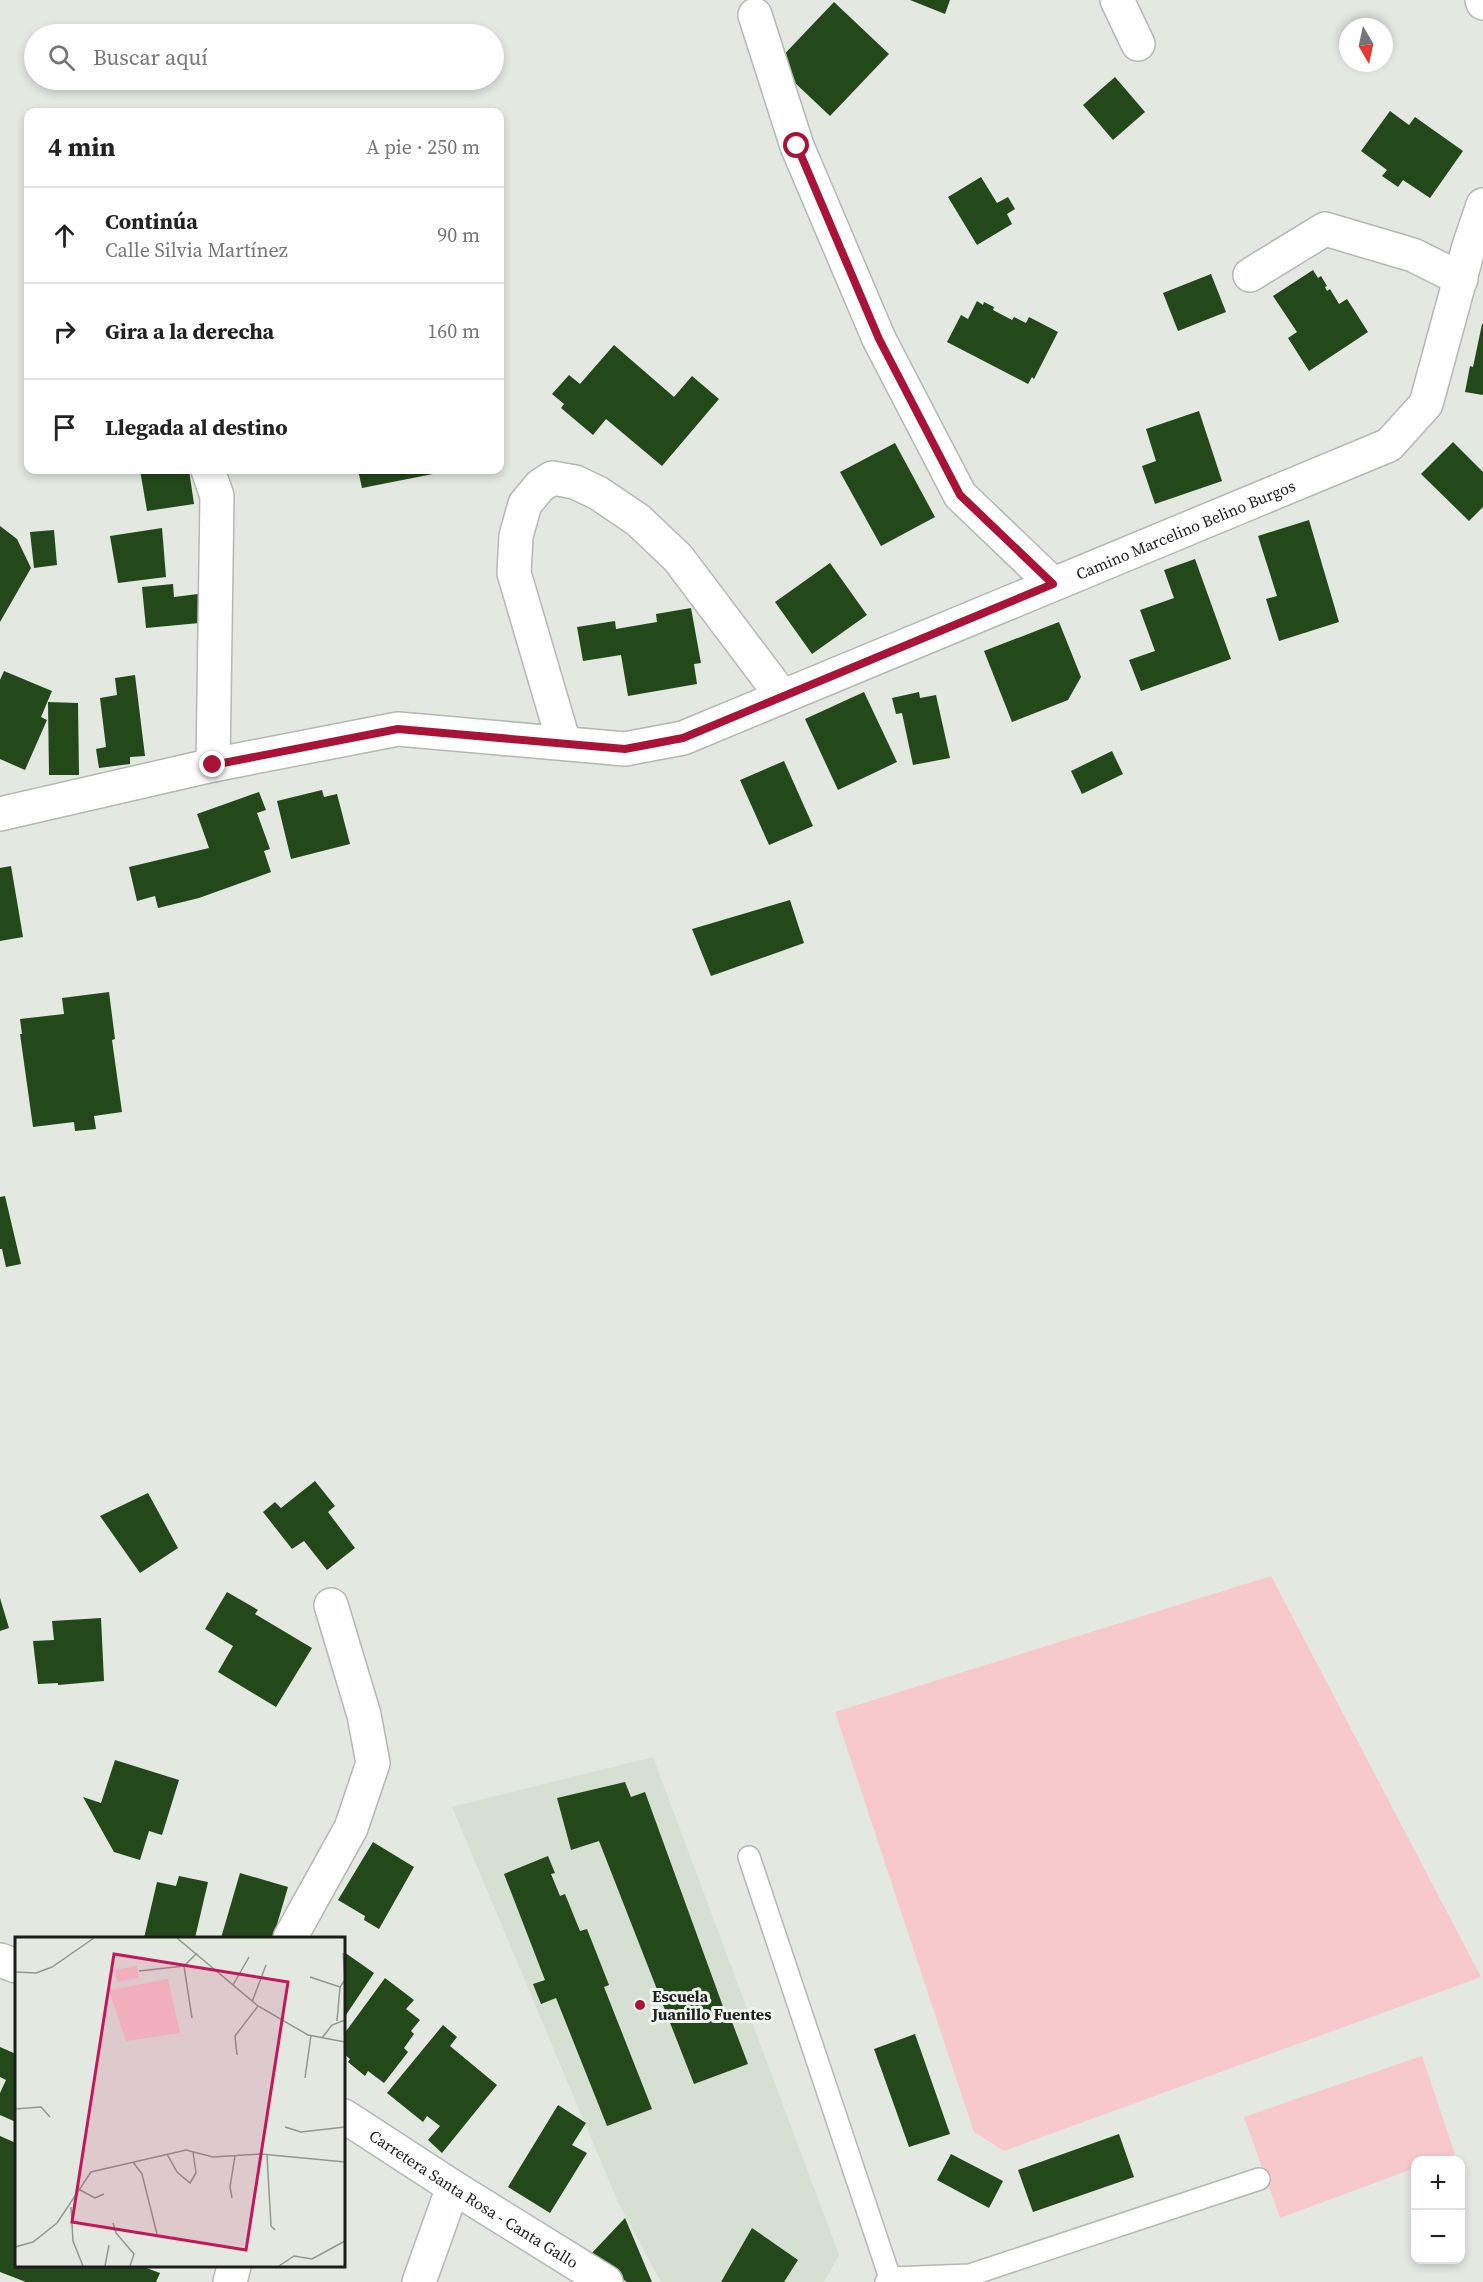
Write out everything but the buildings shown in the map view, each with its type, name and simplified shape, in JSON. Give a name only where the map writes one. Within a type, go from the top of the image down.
[{"type":"street","points":[[1117,0],[1138,44]]},
{"type":"street","points":[[755,15],[797,146],[870,317],[960,495],[1053,584]]},
{"type":"street","name":"Camino Marcelino Belino Burgos","points":[[0,814],[213,765],[398,729],[625,749],[683,738],[1389,445],[1426,404],[1483,205]]},
{"type":"street","points":[[1250,275],[1325,229],[1413,255],[1461,279]]},
{"type":"street","points":[[209,474],[217,496],[213,765]]},
{"type":"street","points":[[564,743],[514,573],[516,536],[525,504],[540,486],[552,478],[575,482],[598,493],[638,520],[678,558],[782,696]]},
{"type":"street","points":[[291,1937],[351,1828],[373,1763],[364,1715],[331,1605]]},
{"type":"street","points":[[0,1960],[15,1966]]},
{"type":"street","name":"Carretera Santa Rosa - Canta Gallo","points":[[345,2117],[606,2282]]},
{"type":"street","points":[[419,2282],[453,2187]]},
{"type":"street","points":[[230,2282],[234,2267]]},
{"type":"lane","points":[[749,1857],[888,2280],[970,2275],[1259,2179]]},
{"type":"shaded area","points":[[1271,1576],[1481,1977],[1004,2151],[974,2132],[835,1712]]},
{"type":"shaded area","name":"Escuela Juanillo Fuentes","points":[[653,1757],[839,2255],[824,2282],[661,2282],[618,2202],[452,1807]]},
{"type":"shaded area","points":[[1422,2056],[1455,2154],[1411,2156],[1411,2169],[1280,2218],[1244,2117]]},
{"type":"place","name":"Escuela Juanillo Fuentes","points":[[640,2005]]},
{"type":"route","points":[[213,765],[398,729],[625,749],[683,738],[1053,584],[960,495],[879,339],[797,146]]}]
